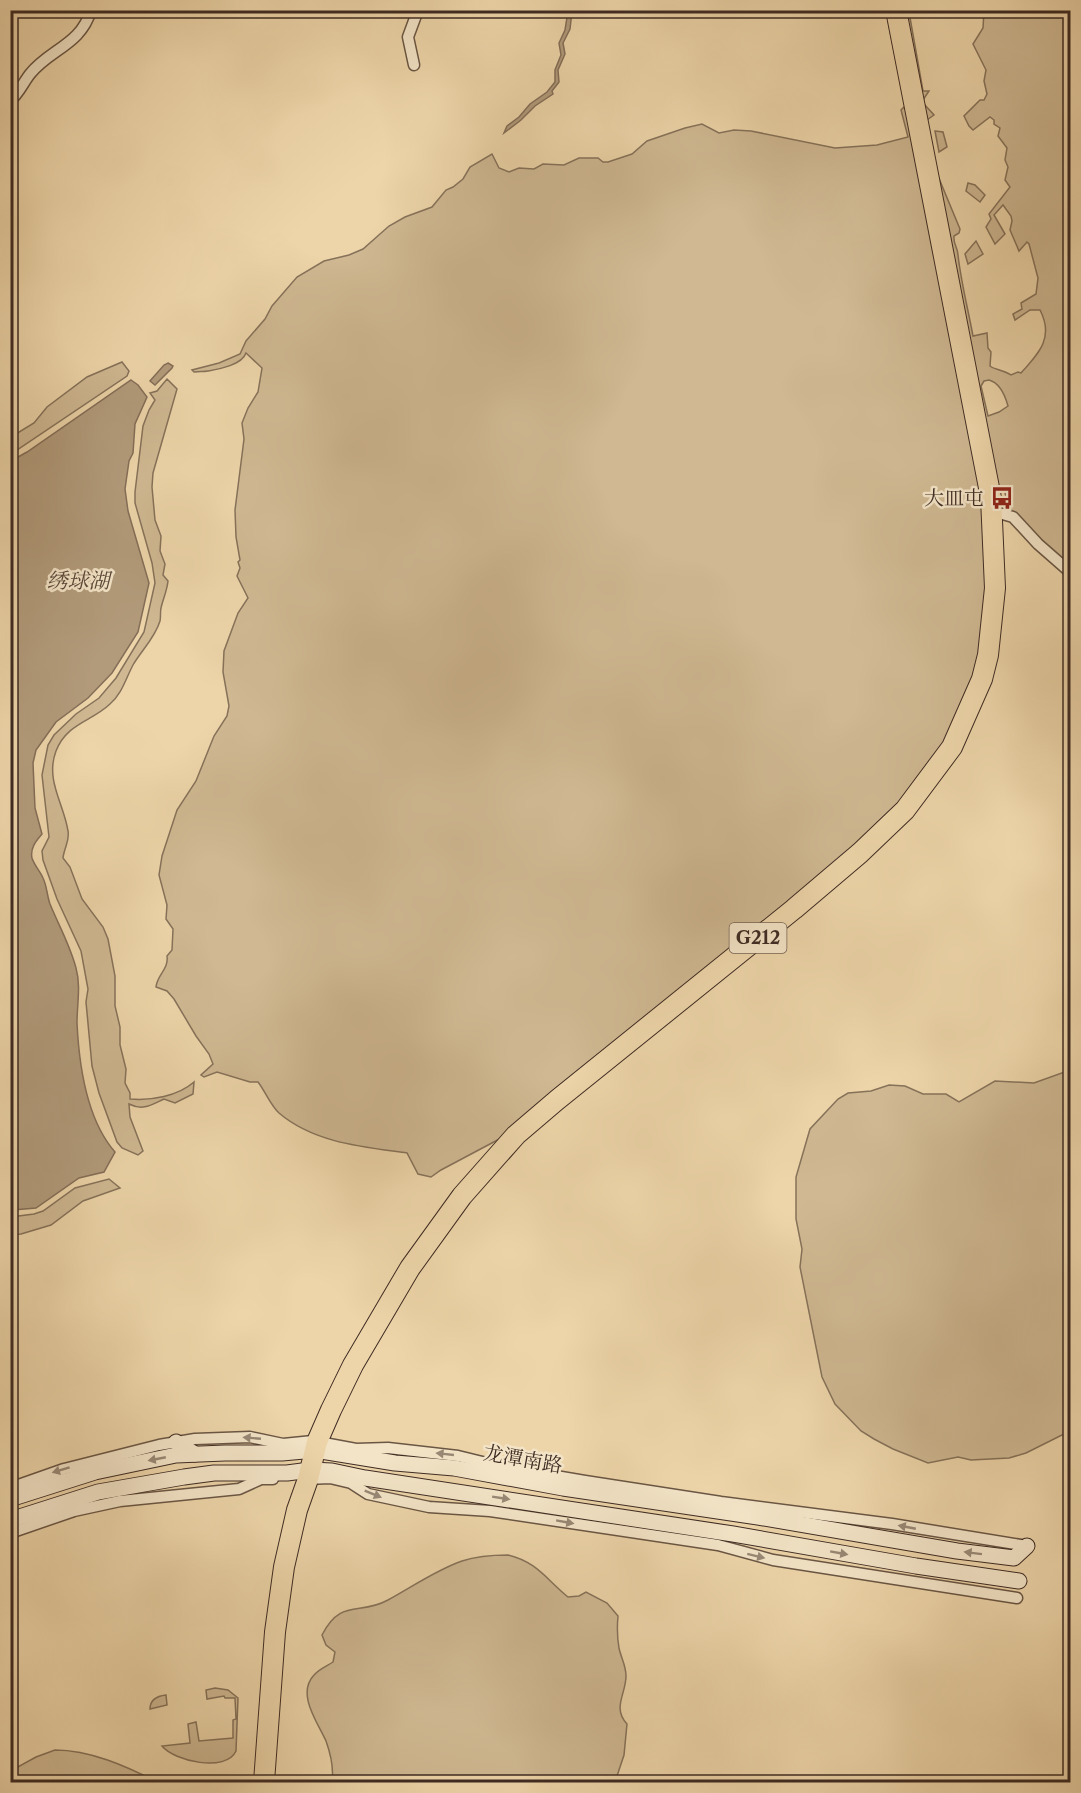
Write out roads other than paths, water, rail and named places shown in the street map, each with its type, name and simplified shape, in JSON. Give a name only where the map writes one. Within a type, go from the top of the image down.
[{"type":"highway","name":"G212","points":[[264,1782],[273,1654],[284,1567],[297,1510],[316,1446],[353,1365],[415,1260],[462,1196],[516,1136],[556,1100],[794,909],[860,853],[905,810],[952,747],[982,679],[988,655],[995,588],[992,511],[976,415],[942,255],[896,10]]},
{"type":"main road","points":[[176,1442],[195,1454]]},
{"type":"main road","name":"龙潭南路","points":[[10,1499],[95,1472],[176,1455],[282,1453],[316,1446],[395,1462],[454,1468],[957,1551],[1014,1558],[1027,1546]]},
{"type":"main road","points":[[225,1453],[226,1473]]},
{"type":"main road","points":[[392,1482],[395,1462]]},
{"type":"main road","points":[[10,1520],[98,1492],[162,1480],[226,1473],[309,1474],[332,1471],[715,1538],[1019,1581]]},
{"type":"street","points":[[10,101],[35,69],[85,28],[92,10]]},
{"type":"street","points":[[414,65],[408,38],[418,10]]},
{"type":"street","points":[[992,511],[1013,517],[1038,544],[1071,572]]},
{"type":"street","points":[[10,1488],[64,1469],[176,1442],[250,1437],[283,1444],[356,1449],[388,1448],[458,1456],[503,1467],[585,1481],[892,1524],[1027,1546]]},
{"type":"street","points":[[10,1533],[74,1511],[120,1501],[239,1489],[261,1479],[309,1474],[351,1483],[368,1494],[429,1508],[490,1511],[715,1538],[772,1560],[1017,1598]]},
{"type":"water","points":[[568,11],[572,11],[570,29],[563,43],[565,54],[558,70],[559,82],[552,91],[553,94],[535,106],[504,133],[507,126],[530,104],[547,92],[555,82],[555,70],[561,55],[559,43],[565,30]]},
{"type":"water","points":[[168,363],[173,366],[172,368],[155,385],[150,381]]},
{"type":"water","name":"绣球湖","points":[[131,380],[147,397],[135,424],[133,453],[129,461],[125,489],[128,511],[149,583],[138,632],[112,673],[88,698],[56,722],[36,750],[33,763],[35,808],[42,834],[33,848],[32,858],[42,875],[50,904],[68,943],[76,968],[79,988],[77,1023],[82,1074],[97,1124],[115,1152],[104,1172],[79,1178],[36,1208],[10,1210],[11,461]]},
{"type":"place","name":"大皿屯","points":[[1002,498]]}]
